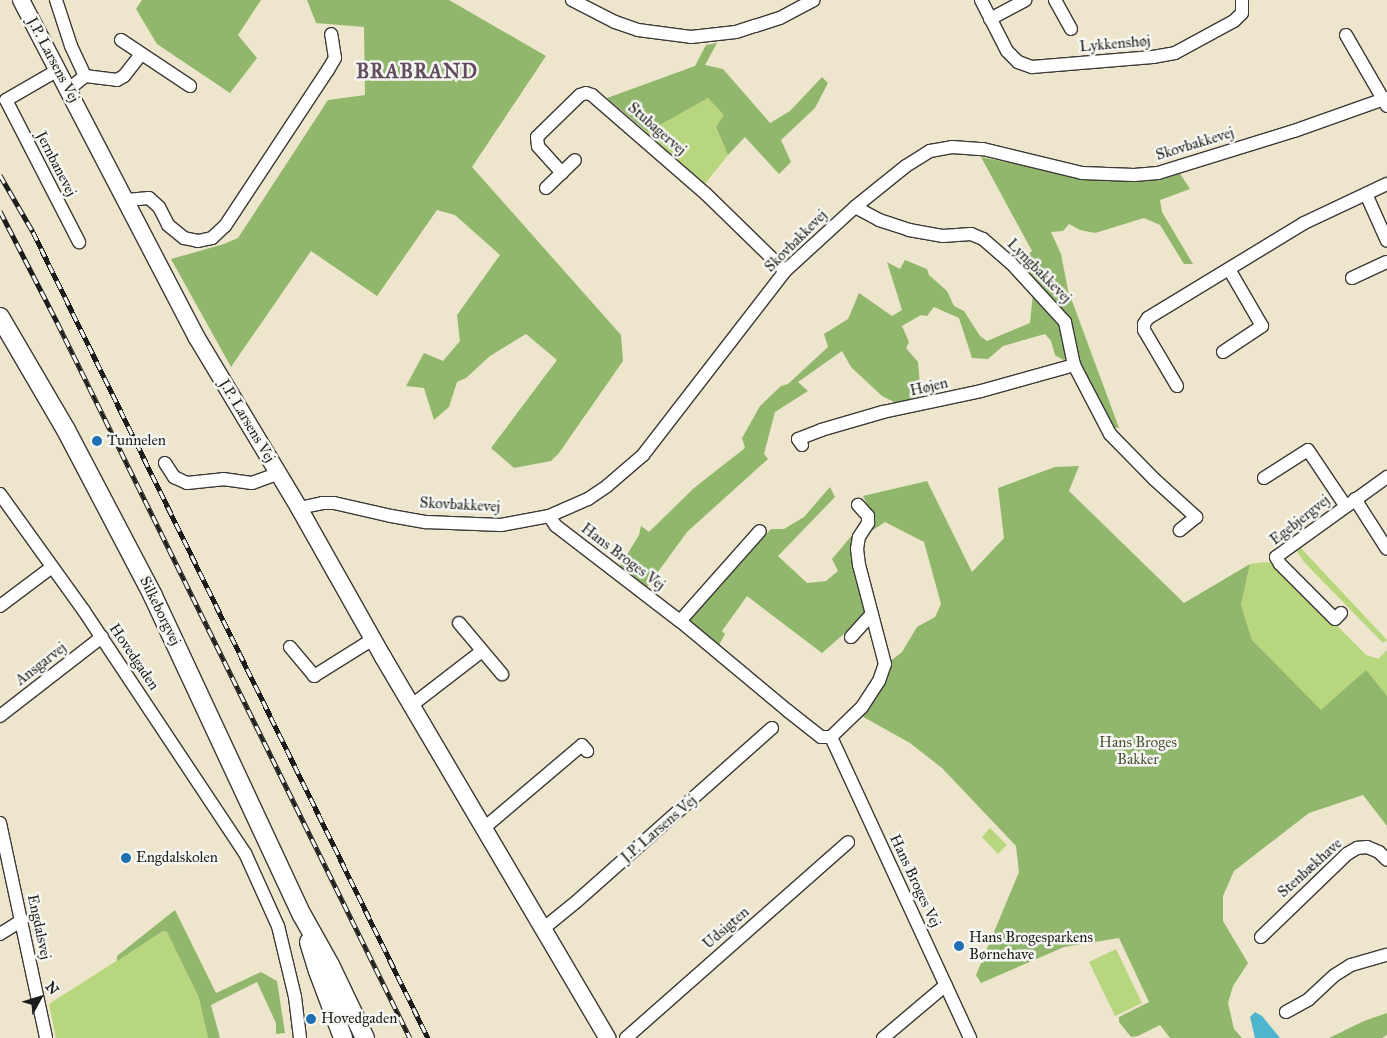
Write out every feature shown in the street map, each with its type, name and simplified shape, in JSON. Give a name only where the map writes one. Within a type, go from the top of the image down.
[{"type":"main road","name":"Silkeborgvej","points":[[0,317],[66,430],[153,596],[302,915],[330,965],[365,1038]]},
{"type":"main road","name":"Silkeborgvej","points":[[302,915],[318,971],[343,1038]]},
{"type":"street","name":"J.P. Larsens Vej","points":[[20,0],[69,89],[193,330],[279,473],[373,639],[607,1038]]},
{"type":"street","points":[[56,0],[71,46],[85,76]]},
{"type":"street","points":[[572,0],[615,22],[638,30],[692,37],[736,32],[780,18],[807,2]]},
{"type":"street","name":"Lykkenshøj","points":[[980,0],[1008,51],[1018,62],[1032,67],[1154,57],[1175,53],[1234,21],[1242,13],[1242,0]]},
{"type":"street","points":[[990,19],[1026,0]]},
{"type":"street","name":"Lykkenshøj","points":[[1055,0],[1071,29]]},
{"type":"street","points":[[127,200],[150,198],[159,207],[168,225],[184,238],[198,241],[212,238],[225,226],[335,58],[331,34]]},
{"type":"street","name":"Skovbakkevej","points":[[299,508],[322,503],[334,503],[391,516],[477,525],[509,523],[549,516],[588,499],[607,486],[643,454],[785,271],[855,207],[906,166],[930,151],[952,147],[982,149],[1082,173],[1134,176],[1158,173],[1386,101],[1346,35]]},
{"type":"street","points":[[121,40],[190,86]]},
{"type":"street","points":[[69,89],[85,76],[117,80],[124,76],[141,54]]},
{"type":"street","name":"Jernbanevej","points":[[58,70],[3,95],[79,242]]},
{"type":"street","name":"Stubagervej","points":[[562,172],[538,146],[537,136],[580,95],[586,93],[592,95],[706,194],[785,271]]},
{"type":"street","points":[[546,188],[575,160]]},
{"type":"street","points":[[1176,386],[1144,330],[1144,324],[1148,318],[1304,223],[1387,184]]},
{"type":"street","points":[[1366,194],[1387,240]]},
{"type":"street","name":"Lyngbakkevej","points":[[855,207],[879,220],[909,230],[943,236],[971,234],[982,239],[1011,263],[1065,322],[1074,364],[1110,434],[1154,479],[1196,517],[1180,530]]},
{"type":"street","points":[[1352,278],[1387,262]]},
{"type":"street","points":[[1223,352],[1262,326],[1229,269]]},
{"type":"street","name":"Højen","points":[[802,445],[798,440],[847,422],[883,412],[981,391],[1074,364]]},
{"type":"street","name":"Egebjergvej","points":[[1264,478],[1308,450],[1387,548]]},
{"type":"street","points":[[165,463],[174,477],[187,483],[223,479],[252,483],[279,473]]},
{"type":"street","name":"Egebjergvej","points":[[1341,613],[1335,619],[1280,564],[1276,557],[1387,476]]},
{"type":"street","name":"Hovedgaden","points":[[0,494],[102,638],[245,853],[268,903],[282,942],[295,997],[300,1038]]},
{"type":"street","points":[[831,738],[862,706],[879,681],[886,664],[857,549],[859,537],[868,523],[868,516],[858,505]]},
{"type":"street","name":"Hans Broges Vej","points":[[549,516],[556,526],[680,621],[821,737],[831,738],[970,1038]]},
{"type":"street","points":[[680,621],[760,531]]},
{"type":"street","points":[[0,606],[52,568]]},
{"type":"street","points":[[851,637],[872,614]]},
{"type":"street","points":[[459,623],[502,674]]},
{"type":"street","name":"Ansgarvej","points":[[0,716],[102,638]]},
{"type":"street","points":[[290,647],[314,676],[373,639]]},
{"type":"street","points":[[412,705],[482,651]]},
{"type":"street","name":"J.P. Larsens Vej","points":[[544,928],[576,902],[772,728]]},
{"type":"street","points":[[484,828],[582,745],[587,751]]},
{"type":"street","name":"Engdalsvej","points":[[0,823],[46,1038]]},
{"type":"street","name":"Udsigten","points":[[626,1038],[848,842]]},
{"type":"street","name":"Stenbækhave","points":[[1261,937],[1347,854],[1357,848],[1367,847],[1379,852],[1387,860]]},
{"type":"street","points":[[0,934],[22,920]]},
{"type":"street","points":[[1286,1012],[1309,999],[1335,976],[1352,965],[1387,955]]},
{"type":"street","points":[[883,1038],[946,985]]},
{"type":"green space","points":[[142,0],[261,0],[238,35],[257,58],[230,93],[157,44],[136,9]]},
{"type":"green space","points":[[307,0],[449,0],[546,56],[472,167],[621,335],[623,361],[559,453],[551,461],[514,468],[491,448],[557,360],[526,334],[490,356],[466,378],[457,382],[449,407],[434,420],[424,388],[406,386],[424,353],[443,361],[460,341],[457,315],[500,255],[455,215],[437,210],[377,296],[311,251],[231,367],[171,259],[224,244],[238,238],[328,100],[365,95],[364,27],[316,23]]},
{"type":"green space","points":[[717,43],[705,65],[723,69],[770,123],[790,111],[822,77],[828,83],[815,108],[781,140],[791,162],[779,174],[745,137],[728,155],[716,127],[724,115],[708,98],[647,132],[607,98],[695,66],[706,45]]},
{"type":"green space","points":[[708,98],[725,115],[716,127],[728,155],[704,185],[644,133]]},
{"type":"green space","points":[[981,157],[1100,181],[1140,180],[1179,172],[1190,189],[1160,200],[1162,212],[1193,264],[1184,264],[1160,225],[1144,218],[1095,233],[1080,230],[1069,224],[1063,231],[1051,232],[1061,254],[1068,290],[1119,428],[1110,427],[1084,375],[1065,318],[1018,265],[1032,251]]},
{"type":"green space","points":[[905,260],[927,269],[929,275],[947,291],[954,306],[964,311],[980,336],[987,341],[1030,323],[1033,293],[1059,319],[1066,359],[1063,360],[1055,355],[1051,341],[1045,334],[1003,346],[988,359],[972,358],[959,318],[934,307],[927,316],[921,315],[902,326],[909,342],[906,348],[918,362],[921,396],[898,404],[882,396],[851,367],[842,351],[798,382],[808,391],[775,412],[764,454],[768,459],[687,532],[647,587],[619,568],[639,535],[641,526],[649,532],[694,488],[745,448],[742,438],[760,406],[781,386],[788,384],[828,347],[824,334],[848,319],[859,293],[892,316],[902,310],[887,262],[900,269]]},
{"type":"green space","name":"Hans Broges Bakker","points":[[1079,466],[1069,491],[1184,603],[1250,564],[1241,605],[1252,640],[1321,710],[1366,670],[1387,696],[1387,826],[1363,795],[1309,813],[1234,871],[1223,896],[1223,921],[1248,963],[1233,986],[1228,1003],[1234,1029],[1242,1038],[1170,1038],[1160,1025],[1138,1036],[1131,1037],[1119,1022],[1119,1017],[1149,1002],[1119,938],[1064,947],[981,983],[976,975],[1019,872],[1016,846],[942,768],[910,743],[858,714],[888,663],[902,652],[917,627],[935,617],[941,604],[924,542],[885,522],[867,534],[873,516],[863,496],[927,481],[972,572],[1004,538],[998,488],[1055,467]]},
{"type":"green space","points":[[830,487],[835,497],[778,556],[807,583],[826,581],[838,571],[832,559],[853,534],[869,612],[822,653],[747,596],[722,631],[725,634],[718,647],[691,623],[691,615],[771,529],[784,529],[804,517]]},
{"type":"green space","points":[[1298,545],[1387,640],[1383,643],[1304,562],[1294,547]]},
{"type":"green space","points":[[1275,563],[1366,655],[1378,659],[1387,650],[1387,696],[1365,671],[1321,711],[1252,640],[1241,605],[1250,564]]},
{"type":"green space","points":[[990,828],[1007,845],[998,854],[982,837]]},
{"type":"green space","points":[[175,910],[216,993],[261,972],[277,981],[285,1033],[276,1034],[276,1023],[257,982],[211,1005],[220,1038],[208,1038],[199,998],[167,932],[163,931],[117,961],[117,956]]},
{"type":"green space","points":[[163,931],[167,932],[199,998],[208,1038],[56,1038],[49,1004]]},
{"type":"green space","points":[[1116,949],[1142,1003],[1115,1016],[1089,962]]},
{"type":"green space","points":[[1387,1013],[1387,1035],[1382,1038],[1329,1038],[1364,1021]]},
{"type":"water","points":[[1255,1012],[1262,1016],[1280,1038],[1255,1038],[1250,1017]]},
{"type":"railway","points":[[0,175],[33,232],[428,1038]]},
{"type":"railway","points":[[0,211],[57,322],[410,1038]]},
{"type":"place","name":"Tunnelen","points":[[97,441]]},
{"type":"place","name":"Engdalskolen","points":[[126,858]]},
{"type":"place","name":"Hans Brogesparkens Børnehave","points":[[959,946]]},
{"type":"place","name":"Hovedgaden","points":[[311,1019]]},
{"type":"district","name":"BRABRAND","points":[[417,71]]}]
